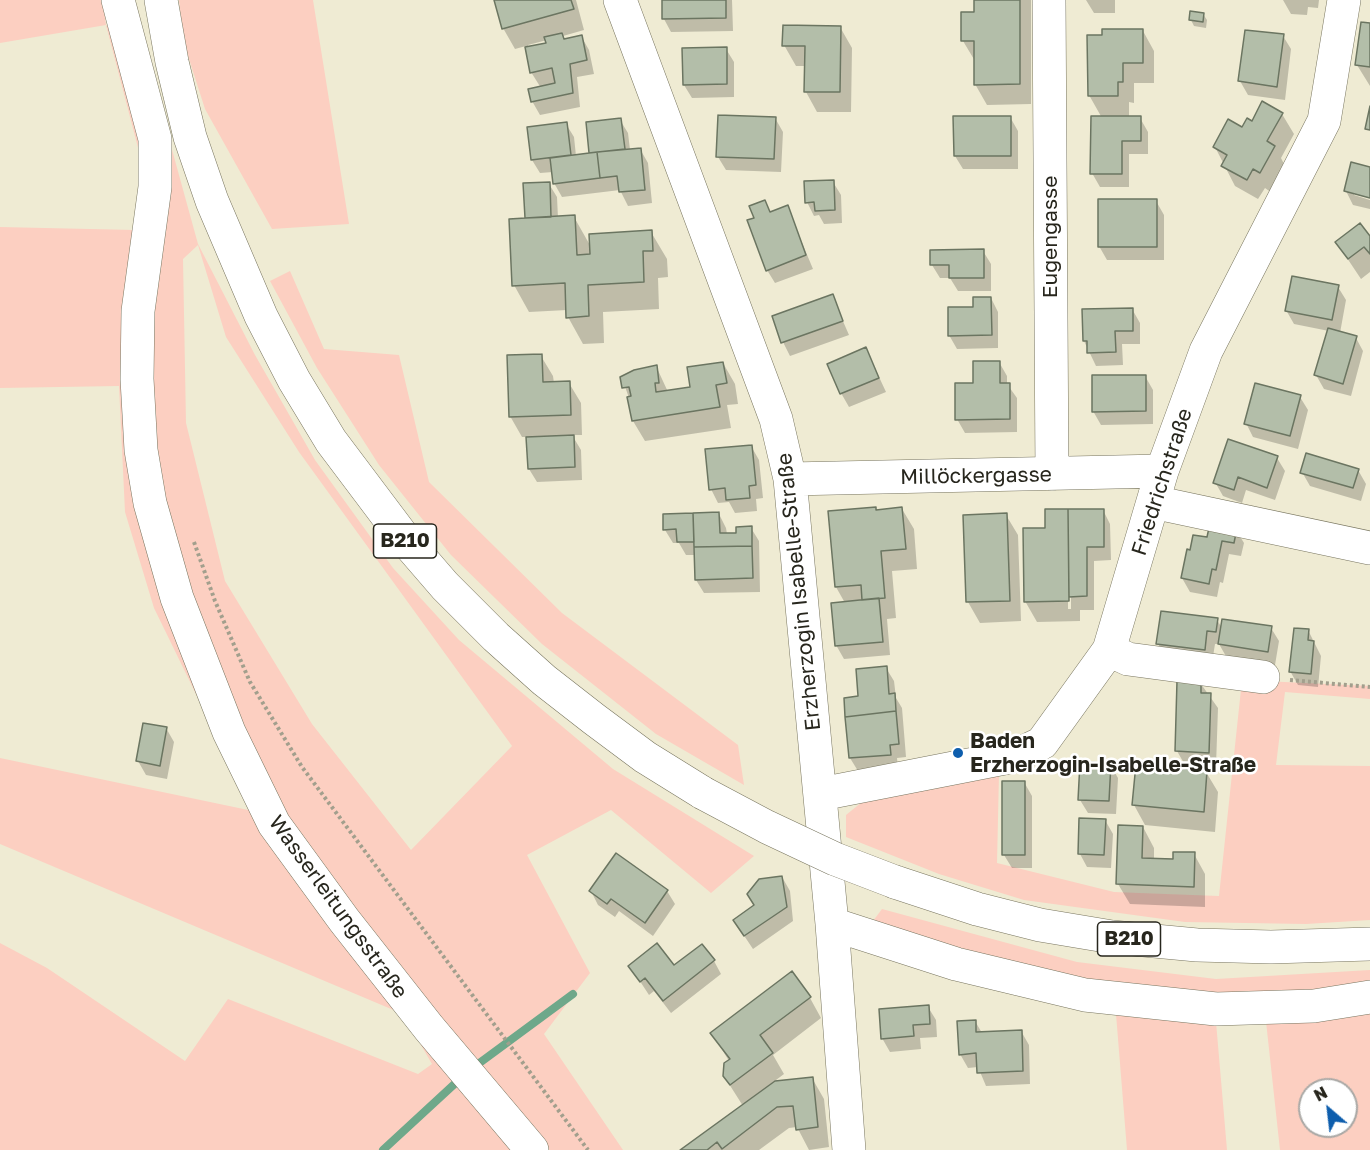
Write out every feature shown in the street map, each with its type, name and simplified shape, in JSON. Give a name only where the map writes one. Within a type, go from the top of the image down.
[{"type":"street","name":"Wasserleitungsstraße","points":[[118,0],[155,139],[155,187],[138,311],[137,379],[141,450],[150,502],[177,598],[229,732],[274,824],[407,1001],[532,1150]]},
{"type":"street","name":"B210","points":[[161,0],[172,62],[190,136],[212,201],[261,316],[294,380],[331,441],[407,542],[445,586],[496,637],[544,680],[645,757],[703,793],[767,827],[835,859],[977,909],[1040,925],[1112,937],[1197,945],[1271,947],[1370,944]]},
{"type":"street","name":"Erzherzogin Isabelle-Straße","points":[[620,0],[776,418],[790,479],[821,794],[849,1150]]},
{"type":"street","name":"Eugengasse","points":[[1049,0],[1052,474]]},
{"type":"street","name":"Friedrichstraße","points":[[821,794],[1015,756],[1042,743],[1109,650],[1162,471],[1206,351],[1323,121],[1344,0]]},
{"type":"street","name":"Millöckergasse","points":[[790,479],[1162,471]]},
{"type":"street","points":[[1153,502],[1370,548]]},
{"type":"street","points":[[1109,650],[1128,660],[1263,677]]},
{"type":"street","points":[[832,924],[956,964],[1085,995],[1216,1009],[1314,1006],[1370,997]]},
{"type":"path","points":[[192,537],[215,601],[250,682],[302,767],[588,1150]]},
{"type":"path","points":[[1263,677],[1370,687]]},
{"type":"shaded area","points":[[0,0],[103,0],[106,25],[0,43]]},
{"type":"shaded area","points":[[179,0],[313,0],[349,224],[272,229],[205,109],[183,40]]},
{"type":"shaded area","points":[[106,25],[147,59],[198,244],[255,355],[315,460],[393,568],[459,640],[613,769],[754,856],[711,893],[611,810],[527,855],[590,973],[544,1034],[623,1150],[0,1150],[0,943],[47,968],[185,1061],[228,999],[418,1074],[432,1064],[403,1014],[0,844],[0,758],[253,811],[154,608],[125,512],[119,386],[0,388],[0,227],[135,230],[142,163]],"holes":[[[198,245],[226,337],[299,452],[512,746],[411,850],[312,724],[225,581],[186,423],[183,259]]]},
{"type":"shaded area","points":[[290,271],[324,349],[399,355],[429,482],[562,613],[738,745],[744,785],[656,734],[542,644],[451,555],[379,465],[317,368],[270,281]]},
{"type":"shaded area","points":[[1242,680],[1370,686],[1370,699],[1285,692],[1276,765],[1370,766],[1370,920],[1306,924],[1185,922],[1024,900],[939,874],[846,837],[846,815],[862,802],[999,774],[997,863],[1114,892],[1219,896]]},
{"type":"shaded area","points":[[882,909],[1077,962],[1216,979],[1370,970],[1370,1150],[1280,1150],[1264,1003],[1086,992],[867,929]]},
{"type":"shaded area","points":[[1116,1014],[1216,1022],[1227,1150],[1127,1150]]},
{"type":"building","points":[[494,0],[571,0],[574,9],[502,29]]},
{"type":"building","points":[[662,0],[726,0],[726,18],[662,19]]},
{"type":"building","points":[[974,0],[1020,0],[1020,84],[974,85],[974,41],[961,41],[961,12],[974,12]]},
{"type":"building","points":[[1190,11],[1204,13],[1203,22],[1189,20]]},
{"type":"building","points":[[1361,22],[1370,23],[1370,67],[1355,65]]},
{"type":"building","points":[[783,25],[841,26],[840,92],[804,92],[805,46],[782,46]]},
{"type":"building","points":[[1102,29],[1143,29],[1143,63],[1123,63],[1123,82],[1118,82],[1118,96],[1088,96],[1087,35],[1102,35]]},
{"type":"building","points":[[1245,30],[1284,34],[1277,87],[1238,81]]},
{"type":"building","points":[[562,33],[564,39],[582,35],[587,60],[570,64],[573,93],[531,102],[528,89],[555,83],[552,68],[530,73],[525,47],[546,43],[544,37]]},
{"type":"building","points":[[727,47],[727,84],[683,85],[682,48]]},
{"type":"building","points":[[1262,101],[1283,113],[1267,141],[1275,146],[1260,173],[1253,169],[1247,180],[1221,166],[1227,155],[1213,147],[1228,119],[1242,127],[1247,118],[1252,121]]},
{"type":"building","points":[[1370,106],[1370,130],[1365,129]]},
{"type":"building","points":[[718,115],[776,117],[774,159],[716,157]]},
{"type":"building","points":[[953,116],[1011,116],[1011,156],[954,156]]},
{"type":"building","points":[[1091,116],[1141,116],[1141,141],[1122,141],[1122,174],[1090,174]]},
{"type":"building","points":[[621,118],[625,149],[589,153],[586,122]]},
{"type":"building","points":[[567,122],[571,155],[531,160],[527,127]]},
{"type":"building","points":[[641,148],[645,190],[619,192],[617,176],[600,178],[597,152]]},
{"type":"building","points":[[597,152],[600,178],[553,184],[550,158]]},
{"type":"building","points":[[1351,162],[1370,167],[1370,198],[1344,191]]},
{"type":"building","points":[[834,180],[835,210],[815,211],[814,202],[805,203],[804,181]]},
{"type":"building","points":[[550,182],[551,217],[525,218],[523,183]]},
{"type":"building","points":[[1098,199],[1157,199],[1157,247],[1098,247]]},
{"type":"building","points":[[765,200],[770,212],[788,205],[806,255],[766,271],[747,220],[754,218],[749,206]]},
{"type":"building","points":[[575,215],[577,255],[590,254],[589,234],[652,230],[653,251],[643,251],[644,282],[588,285],[589,316],[566,318],[565,283],[512,286],[509,219]]},
{"type":"building","points":[[1360,223],[1370,236],[1370,254],[1364,247],[1348,259],[1335,242]]},
{"type":"building","points":[[984,249],[984,278],[949,278],[949,265],[930,265],[930,250]]},
{"type":"building","points":[[1292,276],[1339,285],[1332,320],[1285,311]]},
{"type":"building","points":[[833,294],[843,321],[781,343],[772,316]]},
{"type":"building","points":[[973,297],[991,297],[992,335],[948,336],[948,307],[973,307]]},
{"type":"building","points":[[1133,308],[1133,331],[1115,331],[1116,352],[1087,353],[1087,341],[1083,341],[1082,309]]},
{"type":"building","points":[[1328,328],[1357,336],[1343,384],[1314,375]]},
{"type":"building","points":[[866,347],[879,378],[840,394],[827,364]]},
{"type":"building","points":[[542,354],[543,382],[570,381],[571,415],[509,417],[507,355]]},
{"type":"building","points":[[973,361],[1000,361],[1000,383],[1010,383],[1010,419],[955,420],[955,383],[973,383]]},
{"type":"building","points":[[723,362],[727,383],[716,385],[720,407],[632,421],[627,397],[631,396],[629,387],[622,388],[620,377],[634,370],[657,365],[659,383],[655,383],[656,392],[690,387],[687,367]]},
{"type":"building","points":[[1092,375],[1146,375],[1146,411],[1092,412]]},
{"type":"building","points":[[1255,383],[1301,395],[1290,436],[1244,424]]},
{"type":"building","points":[[574,435],[575,467],[528,469],[526,437]]},
{"type":"building","points":[[1228,439],[1278,456],[1267,488],[1238,477],[1234,490],[1213,483]]},
{"type":"building","points":[[752,445],[756,485],[749,486],[750,498],[726,500],[725,488],[709,490],[705,449]]},
{"type":"building","points":[[1306,453],[1359,469],[1353,488],[1300,473]]},
{"type":"building","points":[[876,507],[876,510],[902,507],[906,549],[881,551],[885,598],[862,600],[861,585],[835,587],[828,511]]},
{"type":"building","points":[[1045,509],[1068,509],[1069,601],[1024,602],[1023,528],[1045,528]]},
{"type":"building","points":[[1068,509],[1104,509],[1104,547],[1087,547],[1087,596],[1069,597]]},
{"type":"building","points":[[719,512],[720,533],[736,533],[736,527],[752,526],[752,546],[694,547],[693,513]]},
{"type":"building","points":[[693,513],[694,542],[677,542],[676,529],[663,530],[663,514]]},
{"type":"building","points":[[1007,513],[1010,601],[966,602],[963,515]]},
{"type":"building","points":[[1210,523],[1237,528],[1234,543],[1222,541],[1216,570],[1212,569],[1209,584],[1181,578],[1187,549],[1190,550],[1193,535],[1207,537]]},
{"type":"building","points":[[752,546],[753,578],[695,580],[694,547]]},
{"type":"building","points":[[879,598],[883,642],[835,646],[831,603]]},
{"type":"building","points":[[1161,611],[1218,618],[1216,632],[1207,631],[1205,650],[1156,644]]},
{"type":"building","points":[[1222,619],[1272,626],[1268,652],[1218,644]]},
{"type":"building","points":[[1294,628],[1309,629],[1308,640],[1314,641],[1311,674],[1289,672]]},
{"type":"building","points":[[887,666],[889,694],[895,693],[896,711],[845,717],[844,698],[858,696],[856,669]]},
{"type":"building","points":[[1177,681],[1201,682],[1201,693],[1211,693],[1209,753],[1175,751]]},
{"type":"building","points":[[896,711],[899,744],[890,745],[891,755],[849,758],[845,717]]},
{"type":"building","points":[[143,723],[167,727],[160,766],[136,761]]},
{"type":"building","points":[[1080,762],[1111,763],[1109,801],[1078,800]]},
{"type":"building","points":[[1136,764],[1207,771],[1204,812],[1132,805]]},
{"type":"building","points":[[1002,781],[1025,781],[1025,855],[1002,855]]},
{"type":"building","points":[[1079,818],[1106,819],[1104,855],[1078,854]]},
{"type":"building","points":[[1118,825],[1143,826],[1142,858],[1173,859],[1173,852],[1195,852],[1194,887],[1116,884]]},
{"type":"building","points":[[616,853],[668,890],[645,923],[611,899],[607,904],[589,891]]},
{"type":"building","points":[[782,876],[787,907],[744,936],[733,920],[754,905],[747,894],[759,879]]},
{"type":"building","points":[[657,943],[674,965],[702,944],[715,960],[663,1001],[645,978],[640,982],[628,966]]},
{"type":"building","points":[[792,971],[811,997],[760,1035],[773,1053],[730,1085],[723,1076],[724,1063],[730,1059],[710,1033]]},
{"type":"building","points":[[929,1005],[930,1024],[913,1025],[914,1036],[881,1039],[879,1009]]},
{"type":"building","points":[[976,1020],[976,1032],[1022,1030],[1023,1071],[977,1073],[976,1053],[959,1055],[957,1021]]},
{"type":"building","points":[[813,1077],[818,1127],[796,1130],[793,1106],[777,1107],[722,1149],[717,1142],[707,1150],[680,1150],[775,1081]]},
{"type":"waterway","points":[[474,1067],[573,994]]},
{"type":"waterway","points":[[383,1150],[461,1078]]},
{"type":"place","name":"Baden Erzherzogin-Isabelle-Straße","points":[[958,753]]}]
